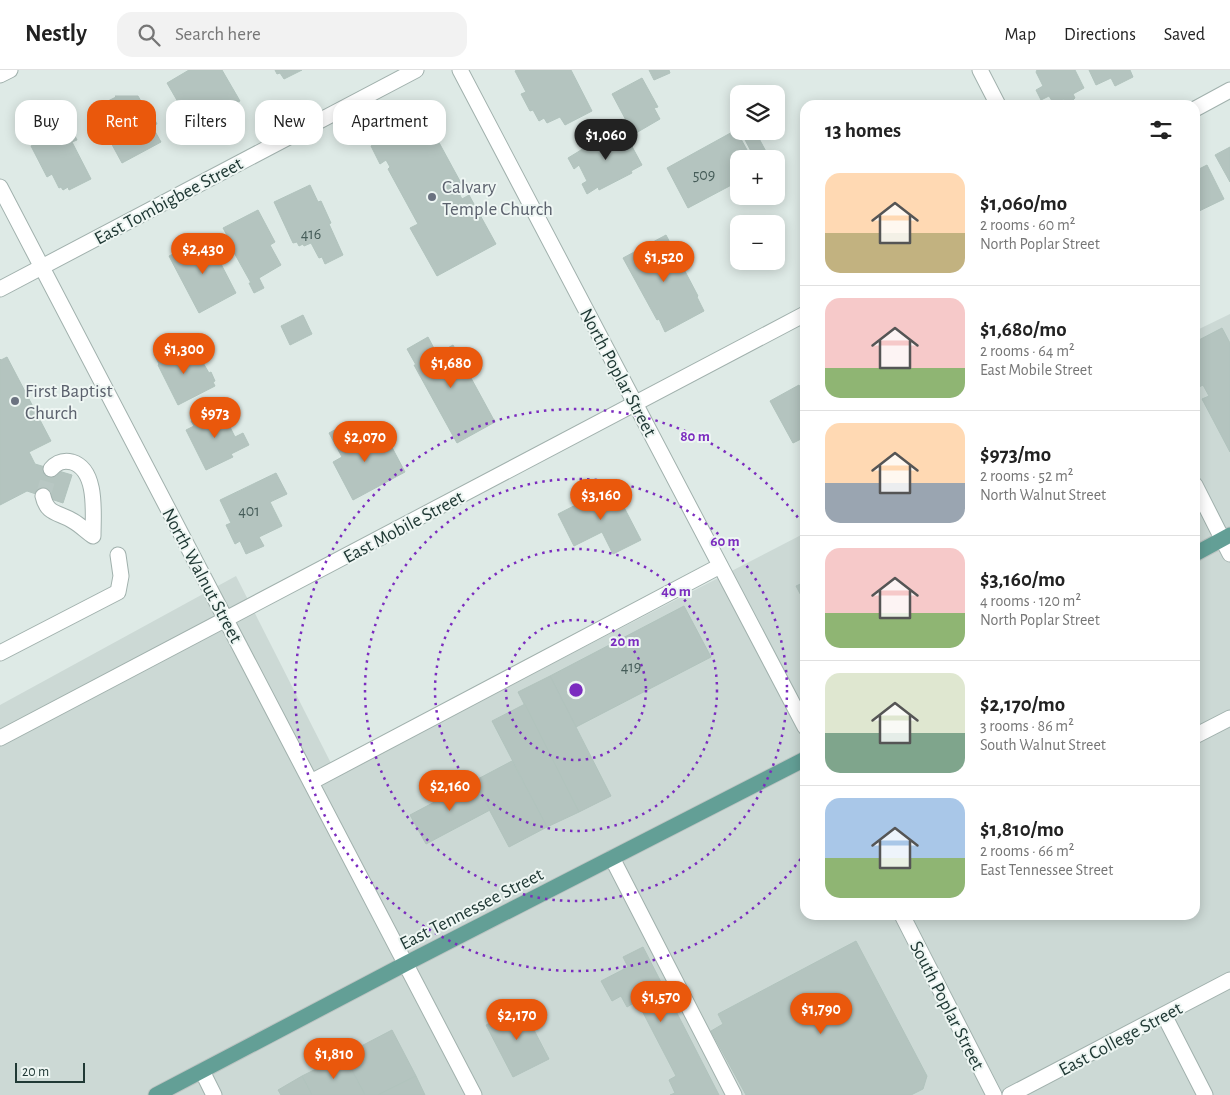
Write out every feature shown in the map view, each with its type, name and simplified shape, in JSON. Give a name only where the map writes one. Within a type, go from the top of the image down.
[{"type":"main road","points":[[1200,551],[1226,537]]},
{"type":"main road","name":"East Tennessee Street","points":[[156,1095],[405,964],[800,762]]},
{"type":"street","points":[[0,75],[10,70]]},
{"type":"street","name":"East Tombigbee Street","points":[[0,289],[416,70]]},
{"type":"street","name":"North Poplar Street","points":[[460,70],[800,718]]},
{"type":"street","points":[[980,70],[995,100]]},
{"type":"street","points":[[1200,106],[1230,90]]},
{"type":"street","name":"North Walnut Street","points":[[0,187],[474,1095]]},
{"type":"street","name":"East Mobile Street","points":[[0,738],[800,317]]},
{"type":"street","points":[[43,496],[45,504],[50,510],[72,520],[93,536],[91,485],[86,473],[78,464],[67,461],[57,463],[51,469]]},
{"type":"street","points":[[1200,493],[1226,537],[1230,554]]},
{"type":"street","points":[[0,654],[118,592],[121,576],[118,555]]},
{"type":"street","points":[[311,782],[720,566]]},
{"type":"street","points":[[1200,733],[1230,718]]},
{"type":"street","points":[[612,858],[734,1095]]},
{"type":"street","name":"South Poplar Street","points":[[905,920],[994,1095]]},
{"type":"street","name":"East College Street","points":[[1010,1095],[1230,980]]},
{"type":"street","points":[[1164,1015],[1206,1095]]},
{"type":"street","points":[[202,1071],[214,1095]]},
{"type":"shaded area","points":[[1230,314],[1230,1095],[0,1095],[0,705],[236,576],[337,775],[800,536],[800,920],[1200,920],[1200,329]]},
{"type":"building","points":[[189,70],[222,70],[239,100],[177,100],[167,83]]},
{"type":"building","points":[[275,70],[302,70],[284,79]]},
{"type":"building","points":[[571,70],[592,111],[565,125],[560,117],[547,123],[544,118],[539,121],[533,110],[530,111],[521,94],[526,92],[515,71]]},
{"type":"building","points":[[649,70],[669,70],[670,73],[654,80]]},
{"type":"building","points":[[1037,70],[1075,70],[1084,88],[1073,94],[1075,98],[1073,100],[1052,100],[1049,96],[1041,100],[1036,90],[1043,86],[1036,72]]},
{"type":"building","points":[[1089,70],[1130,70],[1133,77],[1115,86],[1111,78],[1096,85]]},
{"type":"building","points":[[642,78],[658,107],[654,108],[660,119],[636,133],[631,123],[628,124],[612,94]]},
{"type":"building","points":[[138,96],[140,100],[110,100],[116,97]]},
{"type":"building","points":[[622,128],[642,165],[631,171],[632,173],[599,190],[598,187],[587,194],[582,184],[587,181],[579,165],[574,169],[568,158],[586,147],[586,145]]},
{"type":"building","points":[[156,133],[161,142],[156,145]]},
{"type":"building","points":[[730,133],[730,140],[742,140],[747,150],[730,150],[730,186],[688,208],[667,168]]},
{"type":"building","points":[[745,140],[760,140],[765,150],[750,150]]},
{"type":"building","points":[[74,145],[91,179],[69,190],[68,187],[63,190],[61,187],[59,188],[52,174],[47,177],[31,146]]},
{"type":"building","points":[[112,145],[155,145],[122,163]]},
{"type":"building","name":"Calvary Temple Church","points":[[440,145],[461,183],[455,186],[462,199],[469,195],[496,244],[437,276],[410,228],[418,224],[388,169],[390,167],[386,160],[380,164],[371,146]]},
{"type":"building","points":[[1230,147],[1230,182],[1215,155]]},
{"type":"building","points":[[1207,165],[1224,199],[1200,211],[1200,168]]},
{"type":"building","points":[[310,185],[318,202],[321,201],[343,255],[325,264],[322,257],[319,258],[311,243],[299,246],[297,242],[293,243],[274,202]]},
{"type":"building","points":[[258,210],[275,242],[270,245],[281,265],[259,278],[264,288],[254,293],[249,283],[251,283],[232,249],[234,248],[223,228]]},
{"type":"building","points":[[666,235],[704,311],[665,332],[623,258]]},
{"type":"building","points":[[207,237],[236,293],[199,313],[169,256]]},
{"type":"building","points":[[303,315],[312,334],[290,345],[281,326]]},
{"type":"building","points":[[1222,328],[1230,343],[1230,452],[1202,399],[1209,396],[1203,385],[1200,386],[1200,339]]},
{"type":"building","points":[[428,337],[437,354],[453,345],[495,422],[457,443],[407,349]]},
{"type":"building","points":[[169,347],[173,356],[186,350],[194,365],[202,361],[209,373],[211,372],[215,386],[178,405],[154,354]]},
{"type":"building","name":"First Baptist Church","points":[[7,357],[51,441],[29,452],[35,464],[72,475],[63,503],[27,491],[0,505],[0,359]]},
{"type":"building","points":[[799,385],[800,440],[793,443],[770,401]]},
{"type":"building","points":[[226,409],[234,425],[230,427],[235,437],[243,433],[249,445],[231,454],[233,457],[206,470],[186,430],[194,426],[191,421],[206,414],[207,418]]},
{"type":"building","points":[[342,426],[354,447],[372,437],[375,443],[386,436],[405,472],[353,500],[333,462],[342,457],[329,433]]},
{"type":"building","points":[[276,473],[287,494],[270,502],[282,526],[259,537],[264,546],[246,554],[240,541],[235,544],[226,525],[231,523],[220,500]]},
{"type":"building","points":[[613,486],[641,540],[613,554],[602,532],[574,546],[558,514]]},
{"type":"building","points":[[800,584],[800,594],[796,586]]},
{"type":"building","points":[[684,606],[711,657],[576,727],[550,676]]},
{"type":"building","points":[[550,676],[611,796],[579,812],[518,692]]},
{"type":"building","points":[[525,704],[579,812],[547,827],[492,721]]},
{"type":"building","points":[[512,761],[547,827],[509,847],[474,781]]},
{"type":"building","points":[[474,781],[490,810],[426,844],[410,815]]},
{"type":"building","points":[[856,941],[927,1076],[923,1089],[911,1095],[746,1095],[711,1031],[723,1024],[718,1014]]},
{"type":"building","points":[[643,947],[719,1095],[670,1095],[675,1093],[669,1080],[676,1076],[637,1001],[627,1007],[621,996],[612,1001],[601,981],[628,967],[623,957]]},
{"type":"building","points":[[522,1007],[549,1059],[513,1077],[486,1025],[499,1019],[497,1014],[510,1008],[511,1012]]},
{"type":"building","points":[[392,1030],[416,1076],[378,1095],[365,1095],[344,1055]]},
{"type":"building","points":[[344,1055],[365,1095],[312,1095],[302,1076]]},
{"type":"building","points":[[302,1076],[312,1095],[281,1095],[278,1090]]},
{"type":"building","points":[[416,1076],[425,1095],[378,1095]]},
{"type":"tunnel","points":[[43,496],[51,469]]},
{"type":"place","name":"Calvary Temple Church","points":[[432,197]]},
{"type":"place","name":"First Baptist Church","points":[[15,401]]}]
